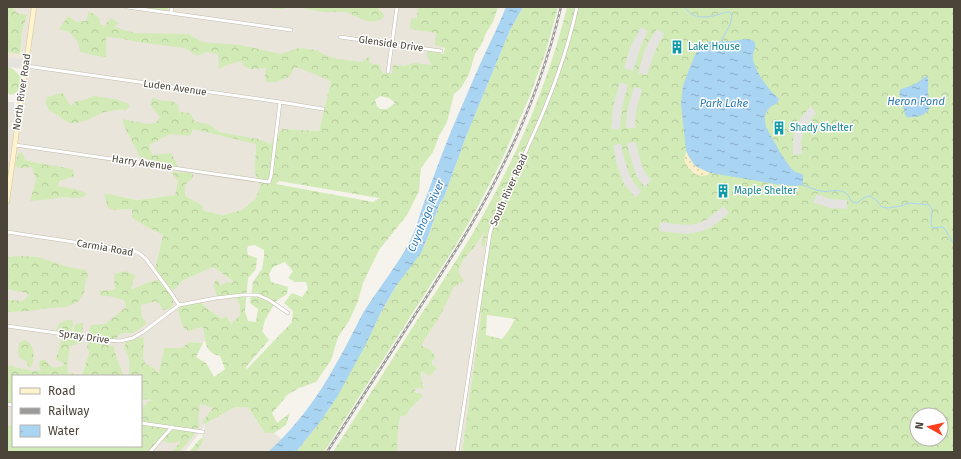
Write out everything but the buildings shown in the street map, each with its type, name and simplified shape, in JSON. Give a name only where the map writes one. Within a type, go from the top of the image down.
[{"type":"street","name":"North River Road","points":[[7,201],[34,7]]},
{"type":"street","points":[[127,7],[291,30]]},
{"type":"street","points":[[171,13],[172,7]]},
{"type":"street","points":[[388,72],[397,7]]},
{"type":"street","name":"South River Road","points":[[457,452],[490,233],[494,220],[531,141],[551,93],[577,7]]},
{"type":"street","name":"Glenside Drive","points":[[340,37],[441,51]]},
{"type":"street","name":"Luden Avenue","points":[[26,66],[323,109]]},
{"type":"street","name":"Harry Avenue","points":[[15,145],[269,182],[280,102]]},
{"type":"street","name":"Carmia Road","points":[[7,232],[134,251],[146,259],[172,293],[179,305]]},
{"type":"street","name":"Spray Drive","points":[[7,326],[120,341],[130,339],[138,335],[179,305],[216,298],[254,294],[270,300],[288,313]]},
{"type":"street","points":[[142,423],[203,432]]},
{"type":"street","points":[[150,452],[172,427]]},
{"type":"shaded area","points":[[12,7],[32,7],[26,53],[20,52],[22,32],[27,15],[17,13]]},
{"type":"shaded area","points":[[37,7],[435,7],[450,21],[438,66],[419,89],[331,81],[319,131],[282,129],[270,144],[256,144],[255,173],[260,186],[256,198],[242,210],[222,215],[205,211],[185,196],[175,195],[137,200],[104,193],[114,210],[132,209],[132,218],[163,235],[155,269],[176,288],[182,281],[213,267],[232,280],[233,283],[216,291],[217,297],[236,295],[240,307],[240,315],[231,325],[221,319],[217,314],[209,310],[202,303],[196,329],[203,327],[205,332],[205,340],[203,343],[189,342],[182,348],[164,348],[160,373],[146,364],[129,375],[124,375],[114,347],[87,347],[89,353],[82,375],[12,375],[12,447],[142,447],[142,399],[199,404],[214,408],[202,422],[205,424],[235,407],[248,407],[265,433],[274,433],[282,439],[268,452],[197,452],[203,439],[205,425],[184,452],[7,452],[7,111],[19,112],[30,38]]},
{"type":"shaded area","points":[[641,27],[648,31],[633,71],[624,68],[630,48]]},
{"type":"shaded area","points":[[657,29],[664,34],[655,51],[647,75],[638,73],[644,52]]},
{"type":"shaded area","points":[[7,51],[26,53],[23,69],[7,67]]},
{"type":"shaded area","points":[[7,57],[22,59],[19,68],[7,67]]},
{"type":"shaded area","points":[[620,82],[628,85],[622,108],[620,129],[611,129],[613,107]]},
{"type":"shaded area","points":[[634,87],[642,89],[636,112],[635,128],[626,128],[627,111]]},
{"type":"shaded area","points":[[7,102],[14,102],[14,112],[7,111]]},
{"type":"shaded area","points":[[811,106],[816,113],[804,131],[801,141],[802,154],[793,155],[795,128],[802,116]]},
{"type":"shaded area","points":[[636,142],[642,166],[651,180],[645,187],[636,175],[627,143]]},
{"type":"shaded area","points":[[621,144],[629,174],[641,191],[636,198],[624,184],[617,166],[613,145]]},
{"type":"shaded area","points":[[817,194],[830,199],[847,200],[847,209],[830,208],[813,202]]},
{"type":"shaded area","points":[[724,206],[729,213],[713,226],[703,231],[687,234],[659,231],[660,222],[685,225],[696,224],[706,220]]},
{"type":"shaded area","points":[[495,223],[491,239],[462,452],[397,452],[400,417],[406,415],[422,397],[414,392],[416,388],[420,388],[424,385],[421,380],[422,371],[427,374],[437,368],[432,364],[432,361],[436,357],[423,347],[422,344],[441,314],[454,287],[463,260],[475,246],[486,229],[484,248],[490,224]]},
{"type":"green space","points":[[7,7],[12,7],[17,13],[27,15],[22,32],[20,54],[7,52]]},
{"type":"green space","points":[[137,7],[169,7],[165,11]]},
{"type":"green space","points":[[264,7],[294,7],[273,9]]},
{"type":"green space","points":[[294,7],[378,7],[383,13],[384,17],[373,22],[343,12],[317,11]]},
{"type":"green space","points":[[418,7],[498,7],[493,22],[475,54],[469,74],[461,88],[454,94],[447,122],[439,136],[433,152],[421,168],[419,191],[407,215],[379,250],[363,283],[358,301],[349,321],[338,337],[331,360],[316,382],[299,388],[287,395],[272,413],[277,423],[290,413],[286,425],[274,433],[265,433],[248,407],[235,407],[205,424],[202,422],[213,408],[200,404],[199,425],[194,435],[179,452],[172,452],[181,441],[171,443],[159,440],[147,452],[7,452],[7,425],[12,426],[12,447],[142,447],[142,408],[149,401],[153,400],[142,399],[142,375],[129,375],[129,358],[124,349],[126,342],[144,337],[143,359],[146,364],[154,368],[159,373],[164,348],[182,348],[189,342],[203,343],[196,357],[206,363],[214,377],[225,369],[220,356],[209,350],[206,344],[203,327],[188,331],[183,327],[178,310],[179,308],[190,304],[201,303],[218,315],[221,319],[226,316],[231,324],[240,315],[240,307],[236,295],[217,297],[214,287],[216,280],[219,281],[220,286],[226,282],[233,283],[232,280],[213,267],[182,281],[172,290],[155,269],[163,235],[132,218],[132,209],[114,210],[108,208],[104,193],[137,200],[175,195],[178,181],[171,172],[190,173],[193,175],[193,178],[185,185],[185,196],[202,205],[205,211],[222,215],[242,210],[256,198],[260,186],[255,173],[256,144],[193,129],[190,136],[170,134],[149,145],[152,155],[171,153],[179,168],[140,157],[122,119],[147,124],[156,123],[160,117],[150,105],[152,98],[163,101],[172,101],[178,105],[179,112],[190,113],[195,122],[208,124],[219,132],[258,139],[270,144],[282,129],[319,131],[331,81],[295,67],[289,77],[276,82],[266,82],[266,68],[252,69],[245,67],[241,61],[219,69],[218,54],[206,52],[197,56],[185,48],[119,38],[106,37],[106,57],[80,52],[78,42],[69,32],[59,29],[68,16],[77,22],[86,21],[89,11],[99,18],[100,24],[104,26],[111,18],[119,23],[114,27],[135,33],[188,34],[202,42],[240,45],[280,54],[299,48],[316,50],[327,56],[338,59],[362,62],[370,56],[369,63],[380,65],[382,73],[392,74],[393,65],[405,66],[414,63],[432,65],[427,56],[427,50],[443,54],[445,48],[435,45],[436,33],[410,29],[411,18],[417,18]],"holes":[[[380,96],[389,98],[395,103],[387,109],[380,109],[375,100]],[[279,181],[380,198],[373,202],[276,184]],[[255,245],[264,250],[262,269],[253,282],[250,303],[258,309],[256,322],[248,321],[245,311],[248,278],[256,269],[257,258],[248,255],[247,250],[248,246]],[[285,262],[293,271],[288,278],[295,282],[306,282],[308,289],[302,297],[292,293],[284,303],[293,311],[292,322],[246,370],[246,367],[269,340],[262,331],[265,320],[276,301],[287,294],[288,287],[271,282],[269,274],[273,267]]]},
{"type":"green space","points":[[523,7],[558,7],[546,51],[529,98],[500,164],[456,245],[324,452],[296,452],[318,425],[332,403],[345,382],[395,288],[424,246],[467,134],[510,30]]},
{"type":"green space","points":[[567,7],[954,7],[954,452],[462,452],[481,314],[477,313],[492,224],[490,225],[484,248],[481,244],[485,231],[463,260],[458,272],[464,281],[454,287],[441,314],[422,344],[423,347],[429,349],[436,357],[432,361],[432,364],[437,368],[429,376],[422,371],[421,378],[424,389],[416,388],[414,392],[420,393],[422,397],[406,415],[400,417],[397,452],[333,452],[450,270],[496,192],[532,115],[551,62]],"holes":[[[487,315],[515,319],[502,339],[486,335]]]},
{"type":"green space","points":[[7,67],[12,68],[22,76],[18,91],[10,95],[7,91]]},
{"type":"green space","points":[[60,93],[64,94],[71,106],[76,101],[94,96],[115,99],[127,103],[130,106],[125,111],[124,109],[104,112],[85,121],[69,123],[49,110],[46,104],[47,97]]},
{"type":"green space","points":[[22,152],[25,160],[73,169],[74,176],[60,181],[57,186],[75,189],[86,193],[84,197],[62,197],[30,201],[36,179],[32,167],[21,168],[15,166],[18,153]]},
{"type":"green space","points":[[7,257],[38,257],[68,267],[86,270],[88,276],[84,293],[78,302],[66,307],[7,312],[7,300],[23,301],[29,295],[7,289]]},
{"type":"green space","points":[[126,271],[136,276],[133,280],[131,290],[146,283],[158,280],[172,297],[173,304],[171,308],[163,310],[157,301],[141,305],[142,317],[146,322],[145,325],[133,333],[121,333],[116,339],[93,336],[89,331],[91,325],[105,324],[126,307],[124,300],[100,295],[99,291],[115,290],[114,274]]},
{"type":"green space","points":[[68,320],[73,322],[70,334],[56,331],[59,323]]},
{"type":"green space","points":[[80,323],[83,323],[82,333],[75,333],[73,331],[74,327]]},
{"type":"green space","points":[[69,337],[82,339],[82,343],[70,346],[67,364],[68,373],[82,375],[12,375],[12,403],[8,403],[9,393],[7,389],[7,368],[10,365],[25,370],[41,371],[39,366],[40,360],[45,360],[53,368],[63,366],[64,363],[56,359],[62,339]]},
{"type":"green space","points":[[25,340],[30,344],[33,350],[34,356],[32,366],[30,368],[28,367],[27,362],[19,357],[18,352],[19,343]]},
{"type":"green space","points":[[89,340],[114,347],[124,375],[82,375],[89,353],[87,347]]},
{"type":"green space","points":[[202,438],[204,439],[197,452],[189,452],[199,440]]},
{"type":"sand","points":[[687,150],[693,163],[711,173],[699,176],[691,170],[684,159]]},
{"type":"water","name":"Cuyahoga River","points":[[506,7],[523,7],[510,30],[467,134],[444,197],[439,205],[421,253],[396,286],[337,397],[320,422],[296,452],[268,452],[297,422],[314,400],[340,358],[363,313],[407,247],[415,230],[452,129]]},
{"type":"water","name":"Park Lake","points":[[746,39],[754,41],[755,46],[753,60],[756,68],[767,87],[779,99],[777,103],[767,110],[765,118],[766,127],[787,163],[795,172],[803,175],[803,185],[781,185],[711,173],[697,167],[686,150],[681,103],[683,86],[695,55],[701,46],[708,42]]},
{"type":"water","name":"Heron Pond","points":[[926,76],[928,82],[929,109],[921,116],[906,117],[899,92],[901,89],[920,81]]},
{"type":"waterway","points":[[685,7],[692,14],[701,17],[730,12],[732,16],[730,25],[721,41]]},
{"type":"waterway","points":[[803,185],[821,191],[841,191],[847,194],[852,202],[857,203],[865,197],[870,196],[882,207],[888,208],[909,203],[929,205],[932,209],[931,226],[934,228],[944,228],[954,244]]},
{"type":"railway","points":[[327,452],[455,252],[495,181],[522,125],[537,86],[561,7]]},
{"type":"place","name":"Lake House","points":[[677,47]]},
{"type":"place","name":"Shady Shelter","points":[[779,128]]},
{"type":"place","name":"Maple Shelter","points":[[723,191]]}]
